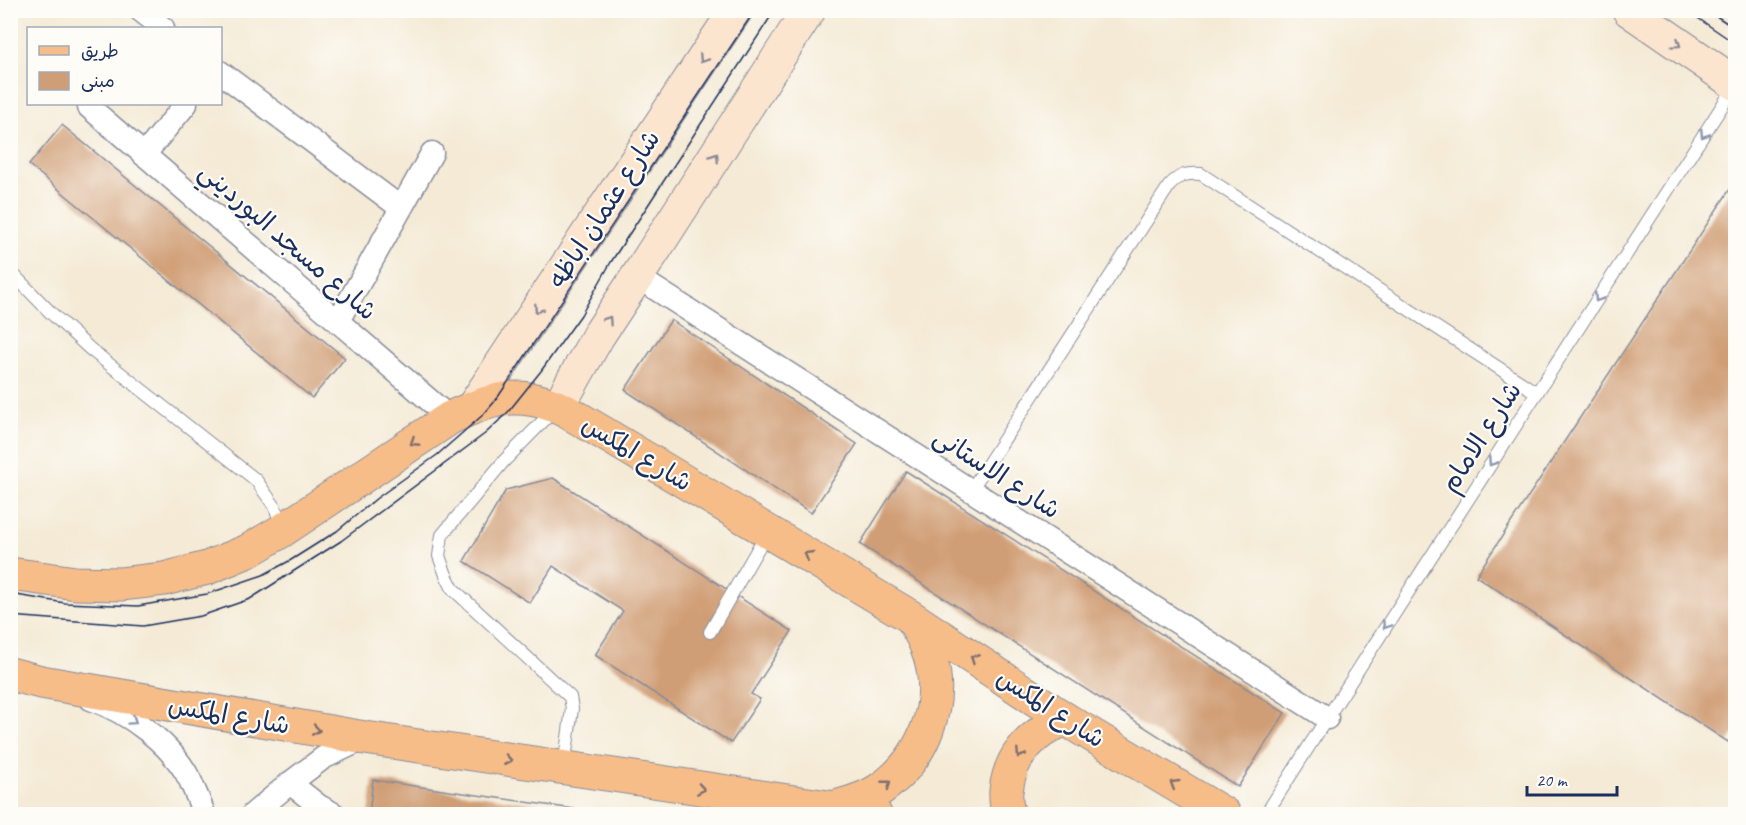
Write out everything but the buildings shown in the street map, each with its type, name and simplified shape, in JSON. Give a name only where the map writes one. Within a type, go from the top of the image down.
[{"type":"main road","name":"شارع المكس","points":[[10,574],[76,583],[121,584],[164,579],[207,568],[248,551],[283,530],[462,412],[496,400],[536,399],[558,407],[911,617],[1065,719],[1224,814]]},
{"type":"main road","points":[[834,807],[856,801],[878,791],[896,777],[911,760],[922,742],[930,722],[934,700],[934,678],[923,636],[911,617]]},
{"type":"main road","name":"شارع المكس","points":[[10,674],[41,682],[365,738],[563,769],[765,807],[834,807],[875,814]]},
{"type":"main road","points":[[1008,814],[1006,793],[1010,773],[1018,755],[1046,728],[1065,719]]},
{"type":"street","points":[[140,10],[162,27]]},
{"type":"street","name":"شارع عثمان اباظه","points":[[462,412],[735,10]]},
{"type":"street","points":[[558,407],[598,336],[809,10]]},
{"type":"street","points":[[1629,10],[1736,84]]},
{"type":"street","points":[[222,74],[401,208]]},
{"type":"street","points":[[144,155],[185,105]]},
{"type":"street","name":"شارع مسجد البورديني","points":[[89,107],[338,321],[462,412]]},
{"type":"street","points":[[338,321],[432,153]]},
{"type":"street","name":"شارع الاستانى","points":[[637,277],[1327,717]]},
{"type":"street","points":[[41,682],[103,703],[136,722],[166,747],[189,778],[204,814]]},
{"type":"street","points":[[253,814],[323,758],[365,738]]},
{"type":"street","points":[[290,783],[318,806],[334,814]]},
{"type":"lane","name":"شارع الامام","points":[[1266,814],[1736,84]]},
{"type":"lane","points":[[971,490],[1168,186],[1178,177],[1188,173],[1201,174],[1537,393]]},
{"type":"lane","points":[[10,271],[90,349],[256,480],[275,507],[283,530]]},
{"type":"lane","points":[[558,407],[510,453],[442,535],[440,556],[453,590],[570,697],[572,709],[563,769]]},
{"type":"lane","points":[[710,632],[768,531]]},
{"type":"tram line","points":[[10,594],[65,603],[138,606],[207,594],[263,575],[291,560],[337,531],[377,498],[437,455],[484,414],[496,400],[755,10]]},
{"type":"tram line","points":[[10,616],[143,626],[201,616],[250,599],[341,541],[486,433],[508,412],[581,315],[611,262],[775,10]]},
{"type":"tram line","points":[[1686,10],[1736,44]]},
{"type":"tram line","points":[[1707,10],[1736,29]]}]
